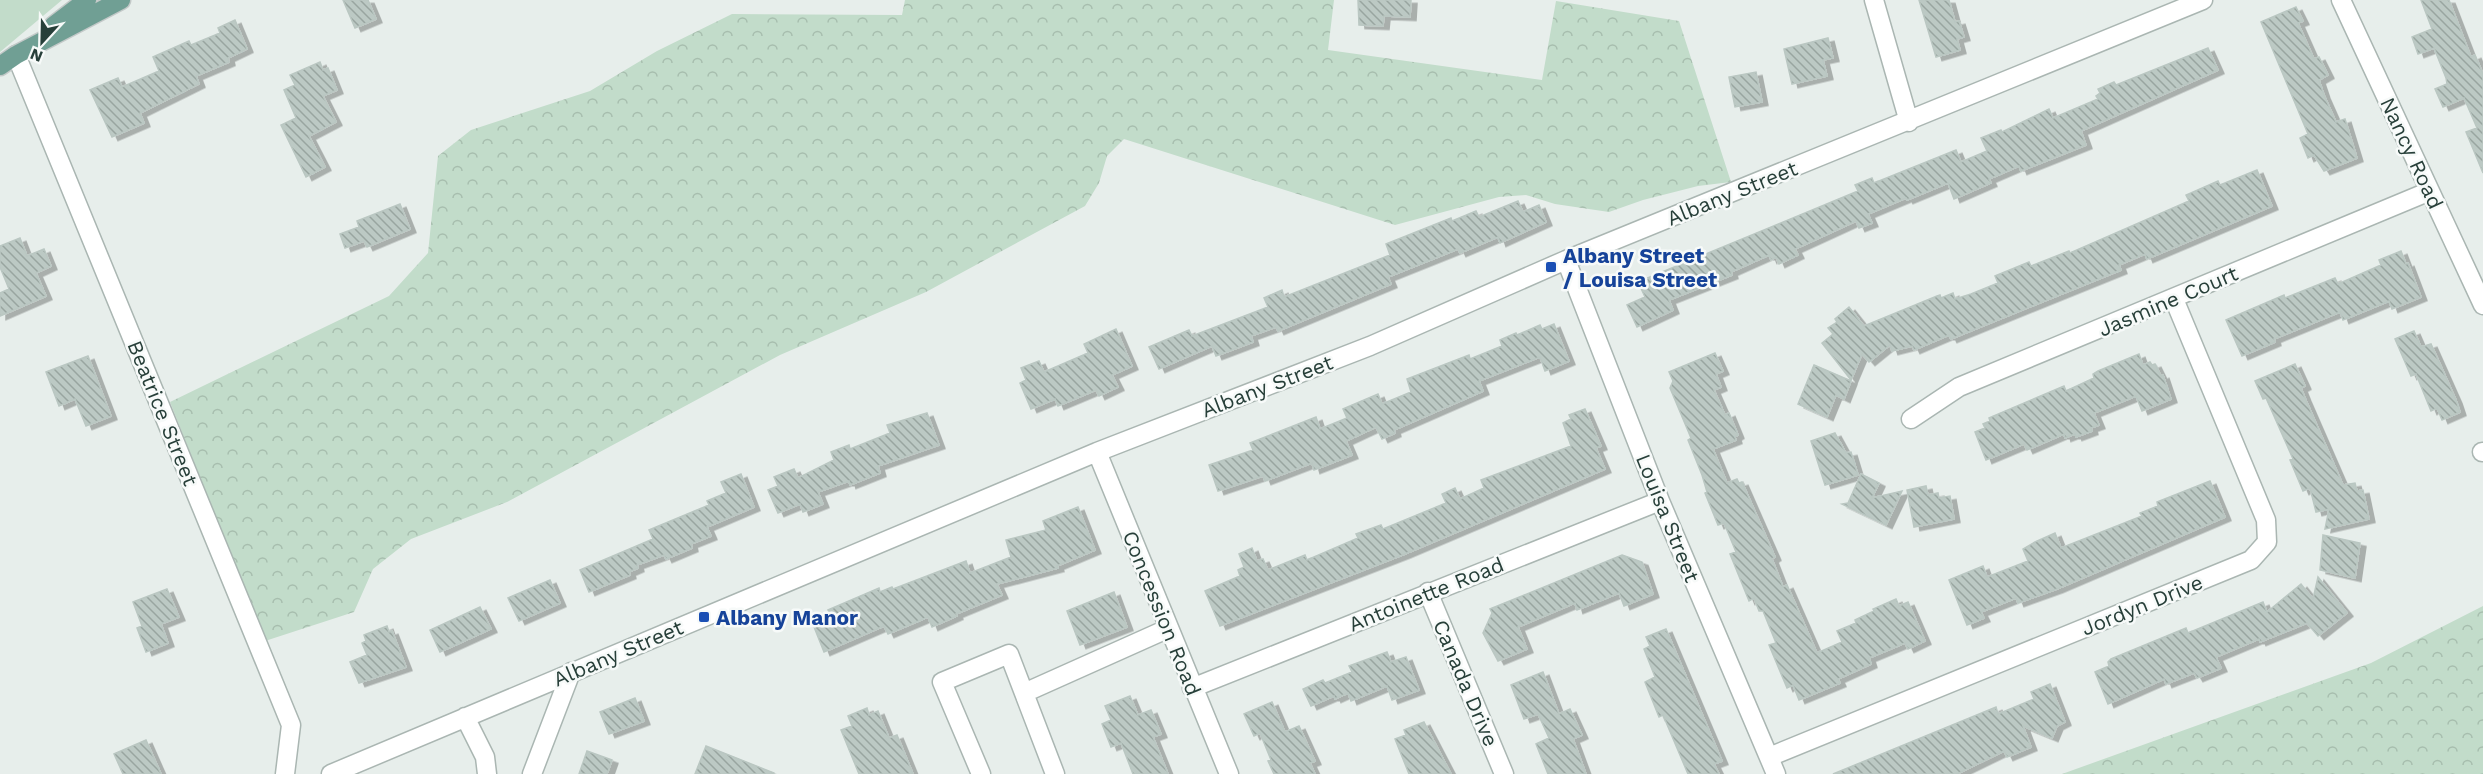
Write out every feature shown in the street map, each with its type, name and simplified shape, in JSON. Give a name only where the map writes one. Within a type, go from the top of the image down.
[{"type":"main road","points":[[0,66],[87,0]]},
{"type":"main road","points":[[16,55],[121,0]]},
{"type":"street","points":[[1874,0],[1909,122]]},
{"type":"street","name":"Albany Street","points":[[331,774],[1097,452],[1370,346],[1566,260],[1909,122],[2203,0]]},
{"type":"street","name":"Nancy Road","points":[[2341,0],[2483,306]]},
{"type":"street","name":"Beatrice Street","points":[[16,55],[291,725],[285,774]]},
{"type":"street","name":"Jasmine Court","points":[[1911,419],[1959,387],[2430,191]]},
{"type":"street","name":"Louisa Street","points":[[1566,260],[1660,501],[1773,766]]},
{"type":"street","name":"Jordyn Drive","points":[[1773,766],[2251,560],[2267,542],[2265,520],[2174,298]]},
{"type":"street","name":"Concession Road","points":[[1097,452],[1167,629],[1229,774]]},
{"type":"street","name":"Antoinette Road","points":[[1192,688],[1660,501]]},
{"type":"street","name":"Canada Drive","points":[[1428,592],[1504,774]]},
{"type":"street","points":[[1024,693],[1167,629]]},
{"type":"street","points":[[981,774],[942,682],[1009,654],[1055,774]]},
{"type":"street","points":[[532,774],[571,672]]},
{"type":"street","points":[[465,717],[485,757],[487,774]]},
{"type":"green space","points":[[0,0],[62,0],[0,52]]},
{"type":"green space","points":[[905,0],[1334,0],[1328,50],[1542,80],[1556,1],[1679,21],[1731,182],[1698,186],[1643,200],[1609,212],[1555,204],[1526,195],[1499,197],[1395,225],[1124,139],[1107,156],[1099,183],[1085,206],[926,292],[780,355],[507,502],[411,539],[373,569],[354,612],[265,641],[170,402],[389,296],[428,253],[438,156],[471,130],[590,91],[657,51],[732,14],[902,15]]},
{"type":"green space","points":[[2483,606],[2483,774],[2062,774],[2371,663]]},
{"type":"building","points":[[343,0],[368,0],[376,19],[355,28]]},
{"type":"building","points":[[1358,0],[1411,0],[1410,17],[1384,16],[1383,26],[1359,25]]},
{"type":"building","points":[[1919,0],[1949,0],[1955,22],[1959,21],[1964,37],[1957,39],[1960,50],[1936,57]]},
{"type":"building","points":[[2421,0],[2449,0],[2471,57],[2475,55],[2483,74],[2483,173],[2466,132],[2477,128],[2464,98],[2443,107],[2435,89],[2447,84],[2434,48],[2418,54],[2412,37],[2432,29]]},
{"type":"building","points":[[2296,7],[2303,21],[2298,23],[2314,59],[2319,57],[2328,75],[2319,80],[2324,95],[2336,122],[2345,119],[2357,158],[2324,171],[2314,155],[2308,158],[2300,138],[2308,134],[2261,22]]},
{"type":"building","points":[[235,20],[247,49],[228,58],[229,62],[196,76],[199,84],[140,113],[144,123],[112,137],[90,90],[118,78],[122,87],[159,71],[153,57],[189,41],[191,45],[220,33],[218,28]]},
{"type":"building","points":[[1828,38],[1833,58],[1823,60],[1827,76],[1792,84],[1784,49]]},
{"type":"building","points":[[2208,48],[2218,70],[2081,131],[2086,145],[2021,171],[2019,166],[1989,179],[1991,183],[1954,199],[1948,183],[1907,200],[1906,198],[1868,214],[1872,223],[1859,228],[1856,221],[1795,249],[1798,255],[1779,264],[1776,257],[1771,260],[1769,255],[1731,272],[1732,275],[1669,300],[1673,310],[1637,327],[1627,305],[1645,297],[1638,282],[1858,191],[1855,185],[1872,178],[1874,183],[1956,150],[1961,162],[1987,151],[1981,138],[2001,130],[2002,132],[2049,109],[2053,118],[2098,99],[2096,96],[2100,93],[2098,89],[2114,82],[2116,85]]},
{"type":"building","points":[[320,62],[323,70],[328,68],[337,90],[323,96],[336,122],[309,136],[325,167],[306,177],[281,125],[296,118],[284,90],[295,85],[290,75]]},
{"type":"building","points":[[1756,72],[1762,102],[1735,107],[1729,77]]},
{"type":"building","points":[[2257,170],[2272,206],[2147,259],[2145,254],[2119,265],[2121,270],[1951,339],[1949,335],[1914,350],[1912,346],[1892,351],[1890,345],[1869,362],[1862,354],[1851,380],[1822,343],[1833,334],[1828,328],[1837,322],[1835,319],[1849,307],[1864,326],[1940,295],[1941,298],[1953,293],[1955,299],[1971,294],[1998,283],[1995,276],[2029,262],[2031,266],[2069,251],[2070,253],[2189,201],[2186,195],[2218,181],[2220,185]]},
{"type":"building","points":[[1518,201],[1523,212],[1539,205],[1546,222],[1500,243],[1498,237],[1460,253],[1458,249],[1388,277],[1391,284],[1278,331],[1276,327],[1251,336],[1253,342],[1216,356],[1212,346],[1159,369],[1149,347],[1189,330],[1192,336],[1268,307],[1264,298],[1282,290],[1284,297],[1390,255],[1386,244],[1451,218],[1452,221],[1476,211],[1479,217]]},
{"type":"building","points":[[400,204],[410,229],[367,247],[364,241],[345,248],[340,234],[359,227],[357,221]]},
{"type":"building","points":[[20,238],[27,256],[44,249],[51,266],[36,273],[46,296],[0,316],[0,293],[9,289],[0,267],[0,246]]},
{"type":"building","points":[[2401,251],[2421,297],[2392,309],[2389,301],[2343,320],[2340,312],[2274,339],[2275,342],[2242,356],[2226,320],[2284,295],[2285,298],[2335,278],[2338,284],[2381,265],[2379,260]]},
{"type":"building","points":[[1554,324],[1569,361],[1545,371],[1540,357],[1479,381],[1483,391],[1394,430],[1395,433],[1382,439],[1376,427],[1346,441],[1352,455],[1314,470],[1312,463],[1265,481],[1263,476],[1218,491],[1209,465],[1253,450],[1250,443],[1316,417],[1320,429],[1347,418],[1343,409],[1378,394],[1382,404],[1411,392],[1407,379],[1469,355],[1470,359],[1502,346],[1500,340],[1516,333],[1517,335],[1540,325],[1542,329]]},
{"type":"building","points":[[1116,329],[1132,366],[1112,375],[1118,387],[1099,396],[1096,390],[1058,406],[1055,399],[1031,409],[1020,383],[1026,380],[1021,368],[1039,361],[1044,372],[1088,353],[1084,344]]},
{"type":"building","points":[[2414,331],[2421,347],[2431,344],[2460,412],[2442,420],[2437,408],[2431,411],[2416,374],[2411,376],[2395,339]]},
{"type":"building","points":[[1715,353],[1723,371],[1716,374],[1721,387],[1714,390],[1725,415],[1729,413],[1738,435],[1735,437],[1736,440],[1713,449],[1727,483],[1737,479],[1739,483],[1742,482],[1775,557],[1772,559],[1783,587],[1787,585],[1817,653],[1842,642],[1837,631],[1856,623],[1855,620],[1874,611],[1873,609],[1896,599],[1899,606],[1908,602],[1925,641],[1908,649],[1905,643],[1869,658],[1871,664],[1838,679],[1840,683],[1799,700],[1793,685],[1787,688],[1769,645],[1776,643],[1763,611],[1759,611],[1754,598],[1749,601],[1730,554],[1736,552],[1724,523],[1718,525],[1705,493],[1707,492],[1702,475],[1688,440],[1691,438],[1670,388],[1673,381],[1669,372]]},
{"type":"building","points":[[2139,354],[2143,365],[2150,362],[2152,365],[2155,364],[2161,376],[2163,375],[2171,399],[2142,411],[2136,396],[2094,413],[2099,425],[2091,428],[2092,431],[2076,437],[2075,434],[2065,438],[2064,434],[2027,450],[2024,444],[1986,460],[1975,432],[1985,428],[1983,424],[1990,421],[1989,418],[2064,386],[2066,391],[2094,378],[2093,374],[2098,371]]},
{"type":"building","points":[[88,356],[111,416],[86,426],[75,399],[59,406],[46,372]]},
{"type":"building","points":[[2295,364],[2305,386],[2301,388],[2343,485],[2355,483],[2357,491],[2363,490],[2369,519],[2325,529],[2329,509],[2316,512],[2310,488],[2303,491],[2290,460],[2293,459],[2266,398],[2263,399],[2255,381]]},
{"type":"building","points":[[1814,365],[1851,381],[1844,399],[1836,395],[1827,417],[1798,404]]},
{"type":"building","points":[[1585,409],[1601,446],[1596,448],[1605,469],[1405,554],[1220,626],[1205,591],[1240,576],[1238,570],[1244,567],[1239,554],[1252,548],[1257,561],[1263,559],[1268,570],[1305,555],[1307,560],[1358,538],[1356,534],[1381,525],[1383,529],[1446,503],[1442,494],[1455,488],[1460,499],[1484,488],[1481,480],[1571,446],[1563,423],[1571,419],[1569,415]]},
{"type":"building","points":[[927,413],[939,445],[878,466],[880,473],[850,485],[849,481],[818,492],[823,504],[803,512],[800,504],[778,513],[768,490],[778,486],[774,477],[794,469],[798,478],[834,460],[831,452],[849,445],[850,449],[890,433],[887,425]]},
{"type":"building","points":[[1835,433],[1846,453],[1851,452],[1858,475],[1825,485],[1811,441]]},
{"type":"building","points":[[741,474],[754,507],[707,527],[711,536],[691,544],[692,548],[666,559],[664,555],[637,565],[638,568],[629,572],[630,575],[589,592],[580,570],[653,539],[649,530],[709,505],[707,501],[726,493],[721,482]]},
{"type":"building","points":[[1861,474],[1879,483],[1872,498],[1902,491],[1886,525],[1842,504],[1848,503]]},
{"type":"building","points":[[2210,481],[2225,517],[2057,589],[2018,603],[2016,598],[1981,612],[1984,618],[1967,625],[1949,580],[1983,566],[1987,577],[2028,561],[2023,549],[2055,533],[2061,548],[2142,516],[2140,513],[2158,506],[2157,502]]},
{"type":"building","points":[[1926,486],[1928,495],[1938,493],[1939,498],[1950,496],[1954,519],[1914,527],[1907,490]]},
{"type":"building","points":[[1078,507],[1095,550],[1057,566],[1058,568],[997,584],[1002,595],[956,614],[957,616],[932,627],[928,617],[888,634],[884,626],[824,652],[814,627],[832,619],[828,610],[879,588],[880,592],[892,587],[893,589],[966,561],[970,573],[1011,557],[1006,540],[1046,530],[1043,521]]},
{"type":"building","points":[[2323,535],[2360,543],[2355,578],[2320,570]]},
{"type":"building","points":[[1622,555],[1642,562],[1653,594],[1624,606],[1619,593],[1577,610],[1575,603],[1518,627],[1527,649],[1498,661],[1483,633],[1492,613],[1490,609]]},
{"type":"building","points":[[2318,577],[2347,613],[2318,636],[2307,623],[2260,642],[2259,639],[2216,657],[2221,668],[2197,678],[2194,673],[2166,684],[2164,679],[2108,704],[2095,672],[2109,666],[2108,662],[2111,659],[2186,628],[2188,633],[2263,602],[2267,612],[2301,584],[2313,599]]},
{"type":"building","points":[[550,580],[560,603],[519,621],[508,598]]},
{"type":"building","points":[[167,589],[179,617],[161,624],[168,643],[146,652],[137,628],[142,626],[133,602]]},
{"type":"building","points":[[1114,592],[1127,627],[1080,645],[1067,611]]},
{"type":"building","points":[[480,607],[491,629],[440,652],[430,630]]},
{"type":"building","points":[[387,626],[389,632],[392,631],[406,667],[359,683],[350,662],[367,655],[362,643],[366,641],[364,635]]},
{"type":"building","points":[[1666,629],[1722,761],[1714,764],[1719,774],[1688,774],[1663,715],[1659,717],[1645,682],[1655,677],[1644,649],[1650,646],[1646,637]]},
{"type":"building","points":[[1387,652],[1391,662],[1406,657],[1419,690],[1392,700],[1387,686],[1351,701],[1348,693],[1335,699],[1334,696],[1311,706],[1303,689],[1323,680],[1325,683],[1352,672],[1349,666]]},
{"type":"building","points":[[1543,672],[1559,714],[1570,709],[1582,735],[1573,739],[1586,774],[1548,774],[1536,744],[1549,738],[1538,714],[1524,719],[1511,685]]},
{"type":"building","points":[[2050,684],[2065,722],[2057,726],[2052,738],[2023,726],[2031,747],[2007,757],[2004,751],[1957,774],[1833,774],[1996,707],[1998,714],[2034,699],[2031,692]]},
{"type":"building","points":[[1130,696],[1138,715],[1151,710],[1161,734],[1153,737],[1168,774],[1133,774],[1121,743],[1111,747],[1102,724],[1111,720],[1105,706]]},
{"type":"building","points":[[635,698],[644,721],[609,734],[600,712]]},
{"type":"building","points":[[1272,702],[1285,732],[1299,726],[1315,761],[1310,763],[1315,774],[1274,774],[1260,733],[1254,736],[1244,714]]},
{"type":"building","points":[[867,708],[869,715],[878,711],[889,738],[897,735],[913,774],[859,774],[841,730],[852,726],[848,716]]},
{"type":"building","points":[[1424,722],[1451,774],[1409,774],[1395,739],[1406,735],[1404,730]]},
{"type":"building","points":[[146,740],[161,774],[123,774],[114,754]]},
{"type":"building","points":[[706,746],[774,773],[774,774],[695,774]]},
{"type":"building","points":[[587,751],[612,760],[607,774],[579,774]]},
{"type":"place","name":"Albany Street / Louisa Street","points":[[1551,267]]},
{"type":"place","name":"Albany Manor","points":[[704,617]]}]
